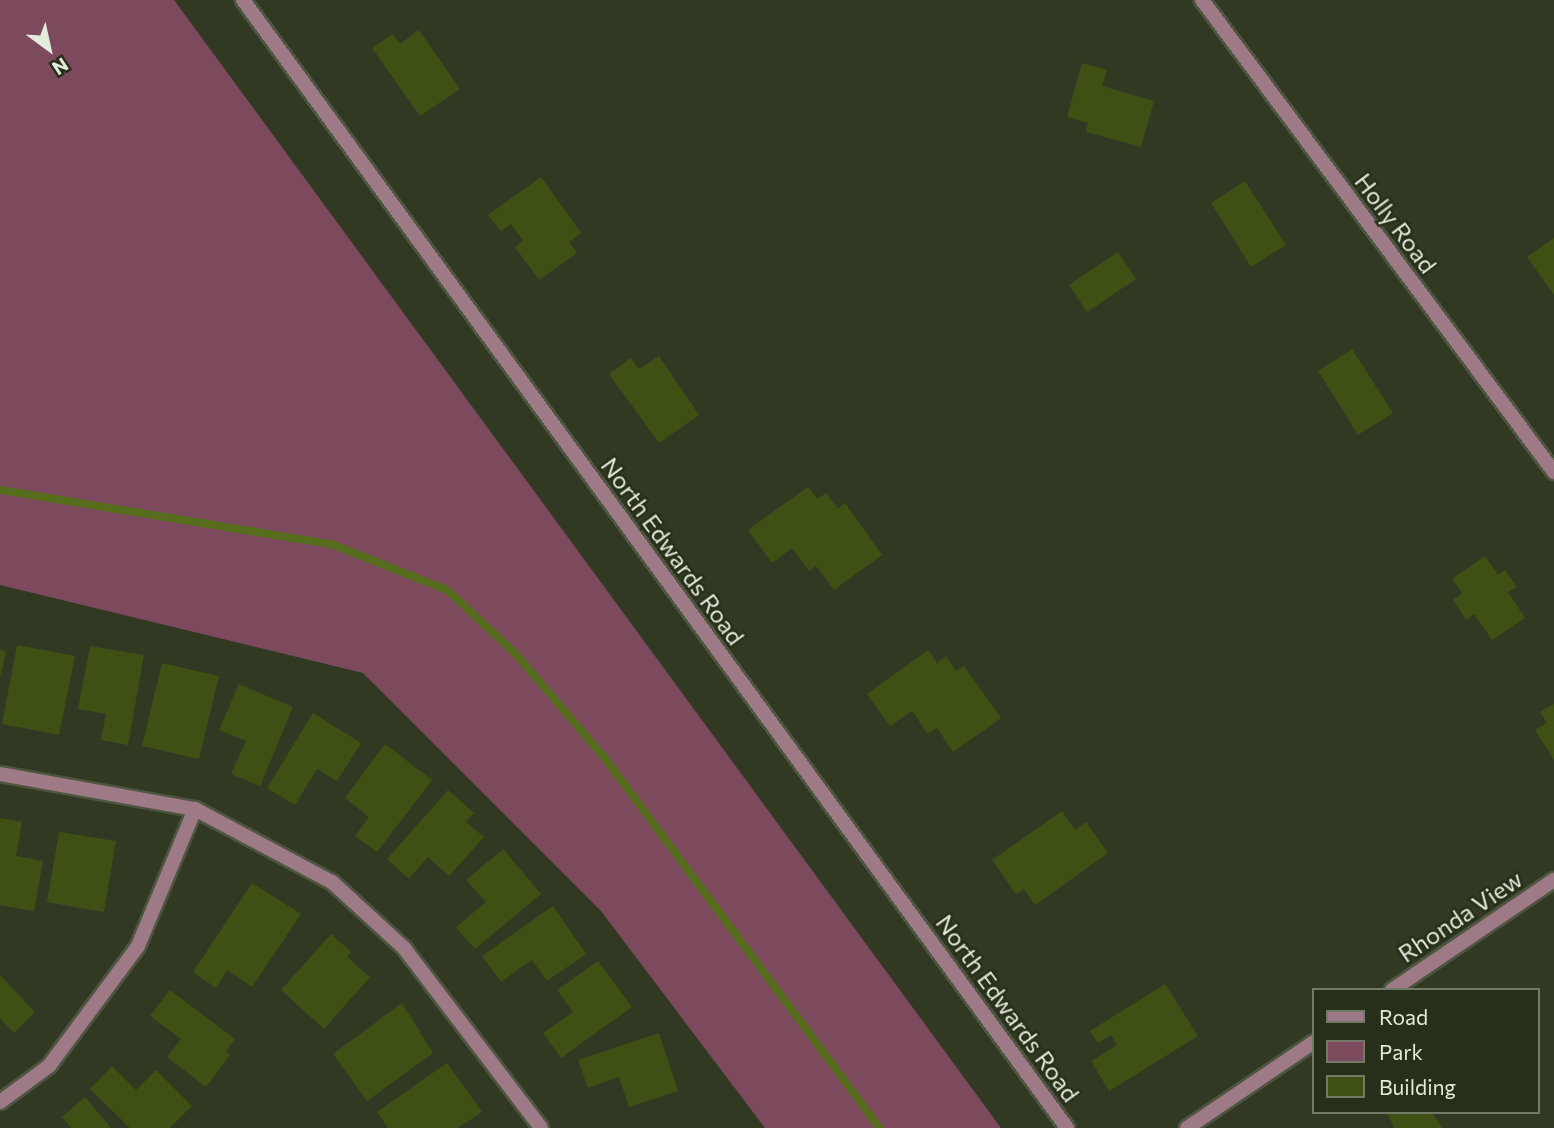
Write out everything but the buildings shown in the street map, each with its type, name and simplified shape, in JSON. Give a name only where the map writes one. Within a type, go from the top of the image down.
[{"type":"street","name":"North Edwards Road","points":[[243,0],[1067,1128]]},
{"type":"street","name":"Holly Road","points":[[1202,0],[1554,472]]},
{"type":"street","points":[[0,774],[195,809],[332,882],[404,948],[542,1127]]},
{"type":"street","points":[[0,1102],[49,1066],[138,946],[195,809]]},
{"type":"street","name":"Rhonda View","points":[[1395,988],[1554,880]]},
{"type":"street","points":[[1187,1128],[1312,1043]]},
{"type":"green space","points":[[0,0],[174,0],[1001,1128],[765,1128],[601,911],[363,673],[0,585]]},
{"type":"waterway","points":[[0,490],[331,544],[447,590],[514,652],[604,757],[880,1128]]}]
